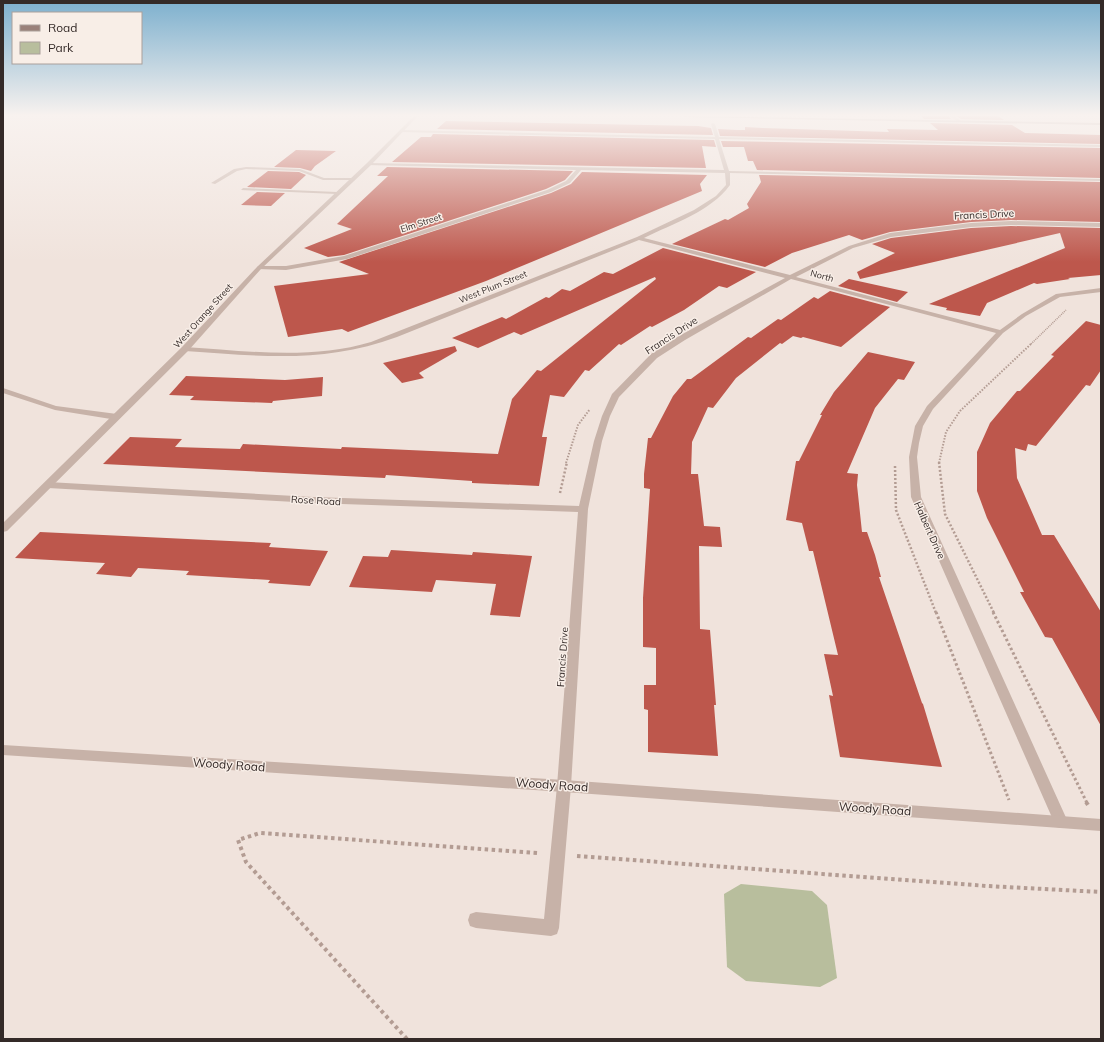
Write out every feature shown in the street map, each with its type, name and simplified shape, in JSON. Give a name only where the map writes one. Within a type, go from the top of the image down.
[{"type":"street","name":"West Orange Street","points":[[3,528],[185,349],[259,268],[351,179],[368,165]]},
{"type":"street","points":[[402,165],[1101,180]]},
{"type":"street","points":[[726,165],[728,172]]},
{"type":"street","points":[[213,183],[236,170],[246,168],[300,170],[323,179],[351,179]]},
{"type":"street","name":"Elm Street","points":[[259,268],[286,268],[345,258],[549,191],[568,182],[580,168]]},
{"type":"street","name":"West Plum Street","points":[[185,349],[295,354],[325,352],[359,347],[395,336],[639,238],[696,211],[718,197],[728,185],[728,172]]},
{"type":"street","points":[[243,189],[337,193]]},
{"type":"street","name":"Francis Drive","points":[[476,920],[551,928],[564,786],[583,509],[598,441],[606,416],[615,396],[654,356],[682,338],[791,277],[851,247],[914,231],[971,225],[1011,223],[1101,225]]},
{"type":"street","name":"North","points":[[639,238],[1001,332]]},
{"type":"street","name":"Halbert Drive","points":[[1061,822],[916,496],[913,457],[919,426],[930,408],[1001,332],[1058,295],[1101,290]]},
{"type":"street","points":[[3,390],[55,408],[117,417]]},
{"type":"street","name":"Rose Road","points":[[48,485],[329,500],[520,508],[583,509]]},
{"type":"street","name":"Woody Road","points":[[3,750],[564,786],[1099,825]]},
{"type":"path","points":[[1067,309],[960,411],[946,432],[939,462],[945,514],[1099,825]]},
{"type":"path","points":[[560,497],[564,470],[578,425],[591,407]]},
{"type":"path","points":[[407,1039],[246,862],[238,840],[260,833],[987,886],[1101,892]]},
{"type":"green space","points":[[741,884],[812,891],[827,905],[837,978],[820,987],[746,981],[727,967],[724,894]]},
{"type":"building","points":[[277,165],[317,165],[311,171],[300,168],[274,167]]},
{"type":"building","points":[[529,165],[705,165],[706,168]]},
{"type":"building","points":[[755,165],[1101,165],[1101,178],[757,170]]},
{"type":"building","points":[[387,167],[573,171],[565,180],[546,189],[344,255],[328,257],[304,248],[352,229],[337,224],[388,176],[377,176]]},
{"type":"building","points":[[268,171],[299,172],[306,175],[291,189],[247,187]]},
{"type":"building","points":[[582,172],[707,175],[700,184],[702,191],[486,281],[348,332],[342,329],[288,337],[274,286],[369,274],[339,262],[551,193],[571,184]]},
{"type":"building","points":[[759,175],[1101,182],[1101,222],[1011,220],[971,222],[890,232],[862,240],[849,235],[792,253],[765,267],[672,244],[725,219],[728,220],[749,208],[747,204],[761,182]]},
{"type":"building","points":[[257,192],[285,193],[271,206],[241,205]]},
{"type":"building","points":[[1011,226],[1101,228],[1101,275],[1068,278],[1070,279],[1037,284],[1034,283],[987,303],[980,316],[946,310],[947,308],[929,304],[1065,248],[1060,233],[860,279],[857,272],[895,253],[872,244],[891,238],[971,228]]},
{"type":"building","points":[[663,248],[756,272],[727,288],[719,286],[684,310],[652,327],[650,326],[621,345],[619,344],[589,371],[585,370],[564,397],[550,395],[542,437],[547,437],[539,486],[472,483],[472,481],[386,475],[385,478],[103,464],[130,437],[182,439],[175,447],[240,449],[243,444],[498,454],[512,399],[537,370],[541,371],[656,279],[655,277],[521,335],[514,332],[478,348],[452,338],[502,317],[506,319],[546,297],[549,298],[562,289],[570,291],[604,272],[613,274]]},
{"type":"building","points":[[849,279],[908,292],[897,302],[838,286]]},
{"type":"building","points":[[830,291],[890,307],[841,347],[803,337],[793,336],[782,344],[780,343],[736,378],[713,408],[708,407],[692,442],[691,474],[698,474],[704,526],[720,527],[722,547],[699,546],[700,629],[710,630],[716,705],[714,705],[718,756],[648,752],[648,710],[644,709],[644,685],[656,685],[656,648],[643,647],[643,598],[650,489],[644,488],[648,438],[651,438],[673,396],[687,379],[691,379],[748,337],[751,338],[778,319],[781,320],[814,297],[818,299]]},
{"type":"building","points":[[1086,321],[1101,325],[1101,370],[1090,386],[1086,385],[1036,446],[1028,444],[1026,451],[1015,448],[1017,478],[1042,535],[1054,535],[1101,612],[1101,726],[1052,638],[1045,637],[1020,592],[1024,592],[987,518],[977,491],[977,452],[990,423],[1017,391],[1020,391],[1054,356],[1051,355]]},
{"type":"building","points":[[455,346],[457,351],[419,373],[424,378],[402,383],[383,363]]},
{"type":"building","points":[[868,352],[915,362],[904,380],[898,379],[875,408],[847,473],[858,474],[857,485],[862,532],[867,532],[875,555],[881,577],[879,577],[923,704],[942,767],[840,757],[829,695],[833,696],[824,654],[838,655],[813,551],[809,551],[802,523],[786,520],[796,461],[799,461],[822,415],[820,415],[834,392]]},
{"type":"building","points":[[186,376],[285,380],[323,377],[322,396],[273,401],[272,403],[190,400],[194,396],[169,395]]},
{"type":"building","points":[[40,532],[271,543],[269,547],[328,551],[310,586],[268,583],[270,580],[186,575],[189,571],[138,568],[131,577],[96,574],[105,563],[15,558]]},
{"type":"building","points":[[391,550],[472,555],[473,552],[532,556],[520,617],[490,615],[496,584],[436,580],[432,592],[349,587],[363,556],[388,557]]}]
